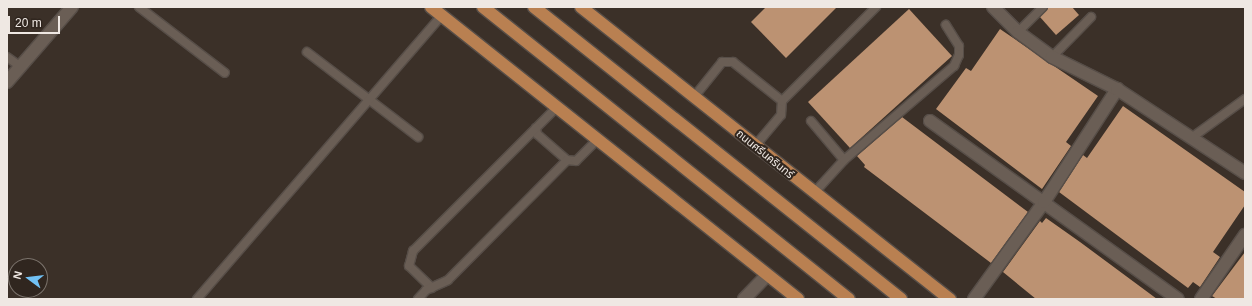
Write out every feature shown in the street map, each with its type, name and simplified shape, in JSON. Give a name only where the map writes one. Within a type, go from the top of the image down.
[{"type":"main road","points":[[431,7],[798,299]]},
{"type":"main road","points":[[483,7],[849,299]]},
{"type":"main road","points":[[534,7],[901,299]]},
{"type":"main road","name":"ถนนศรีนครินทร์","points":[[581,7],[814,193],[950,299]]},
{"type":"street","points":[[7,82],[72,7]]},
{"type":"street","points":[[993,7],[1018,32],[1052,57],[1117,89],[1194,136],[1245,172]]},
{"type":"street","points":[[974,299],[1044,202],[1117,89]]},
{"type":"street","points":[[930,121],[1178,299]]},
{"type":"street","points":[[1201,299],[1245,235]]},
{"type":"street","points":[[744,299],[767,275]]},
{"type":"lane","points":[[139,7],[225,73]]},
{"type":"lane","points":[[755,146],[781,115],[782,101],[876,7]]},
{"type":"lane","points":[[1018,32],[1043,7]]},
{"type":"lane","points":[[197,299],[442,15]]},
{"type":"lane","points":[[1052,57],[1091,17]]},
{"type":"lane","points":[[814,193],[844,160],[954,66],[959,46],[946,25]]},
{"type":"lane","points":[[307,52],[370,98],[418,137]]},
{"type":"lane","points":[[7,57],[20,66]]},
{"type":"lane","points":[[694,97],[722,62],[733,62],[782,101]]},
{"type":"lane","points":[[1194,136],[1245,99]]},
{"type":"lane","points":[[432,288],[409,266],[412,251],[557,107]]},
{"type":"lane","points":[[811,121],[844,160]]},
{"type":"lane","points":[[536,128],[537,134],[568,160],[576,161],[598,140]]},
{"type":"lane","points":[[418,299],[432,288],[448,280],[568,160]]},
{"type":"building","points":[[766,7],[837,7],[786,58],[751,22]]},
{"type":"building","points":[[1048,7],[1072,7],[1079,15],[1056,35],[1040,17]]},
{"type":"building","points":[[909,9],[952,56],[850,148],[808,102]]},
{"type":"building","points":[[1000,29],[1098,96],[1066,142],[1071,146],[1042,189],[936,109],[966,68],[971,71]]},
{"type":"building","points":[[1123,106],[1245,192],[1245,205],[1213,252],[1220,257],[1200,287],[1193,282],[1188,288],[1059,192],[1083,155],[1087,158]]},
{"type":"building","points":[[902,117],[1028,212],[991,263],[864,167],[865,165],[857,156]]},
{"type":"building","points":[[1046,218],[1157,299],[1036,299],[1003,272],[1040,221],[1042,223]]},
{"type":"building","points":[[1245,252],[1245,299],[1217,299],[1212,296]]}]
